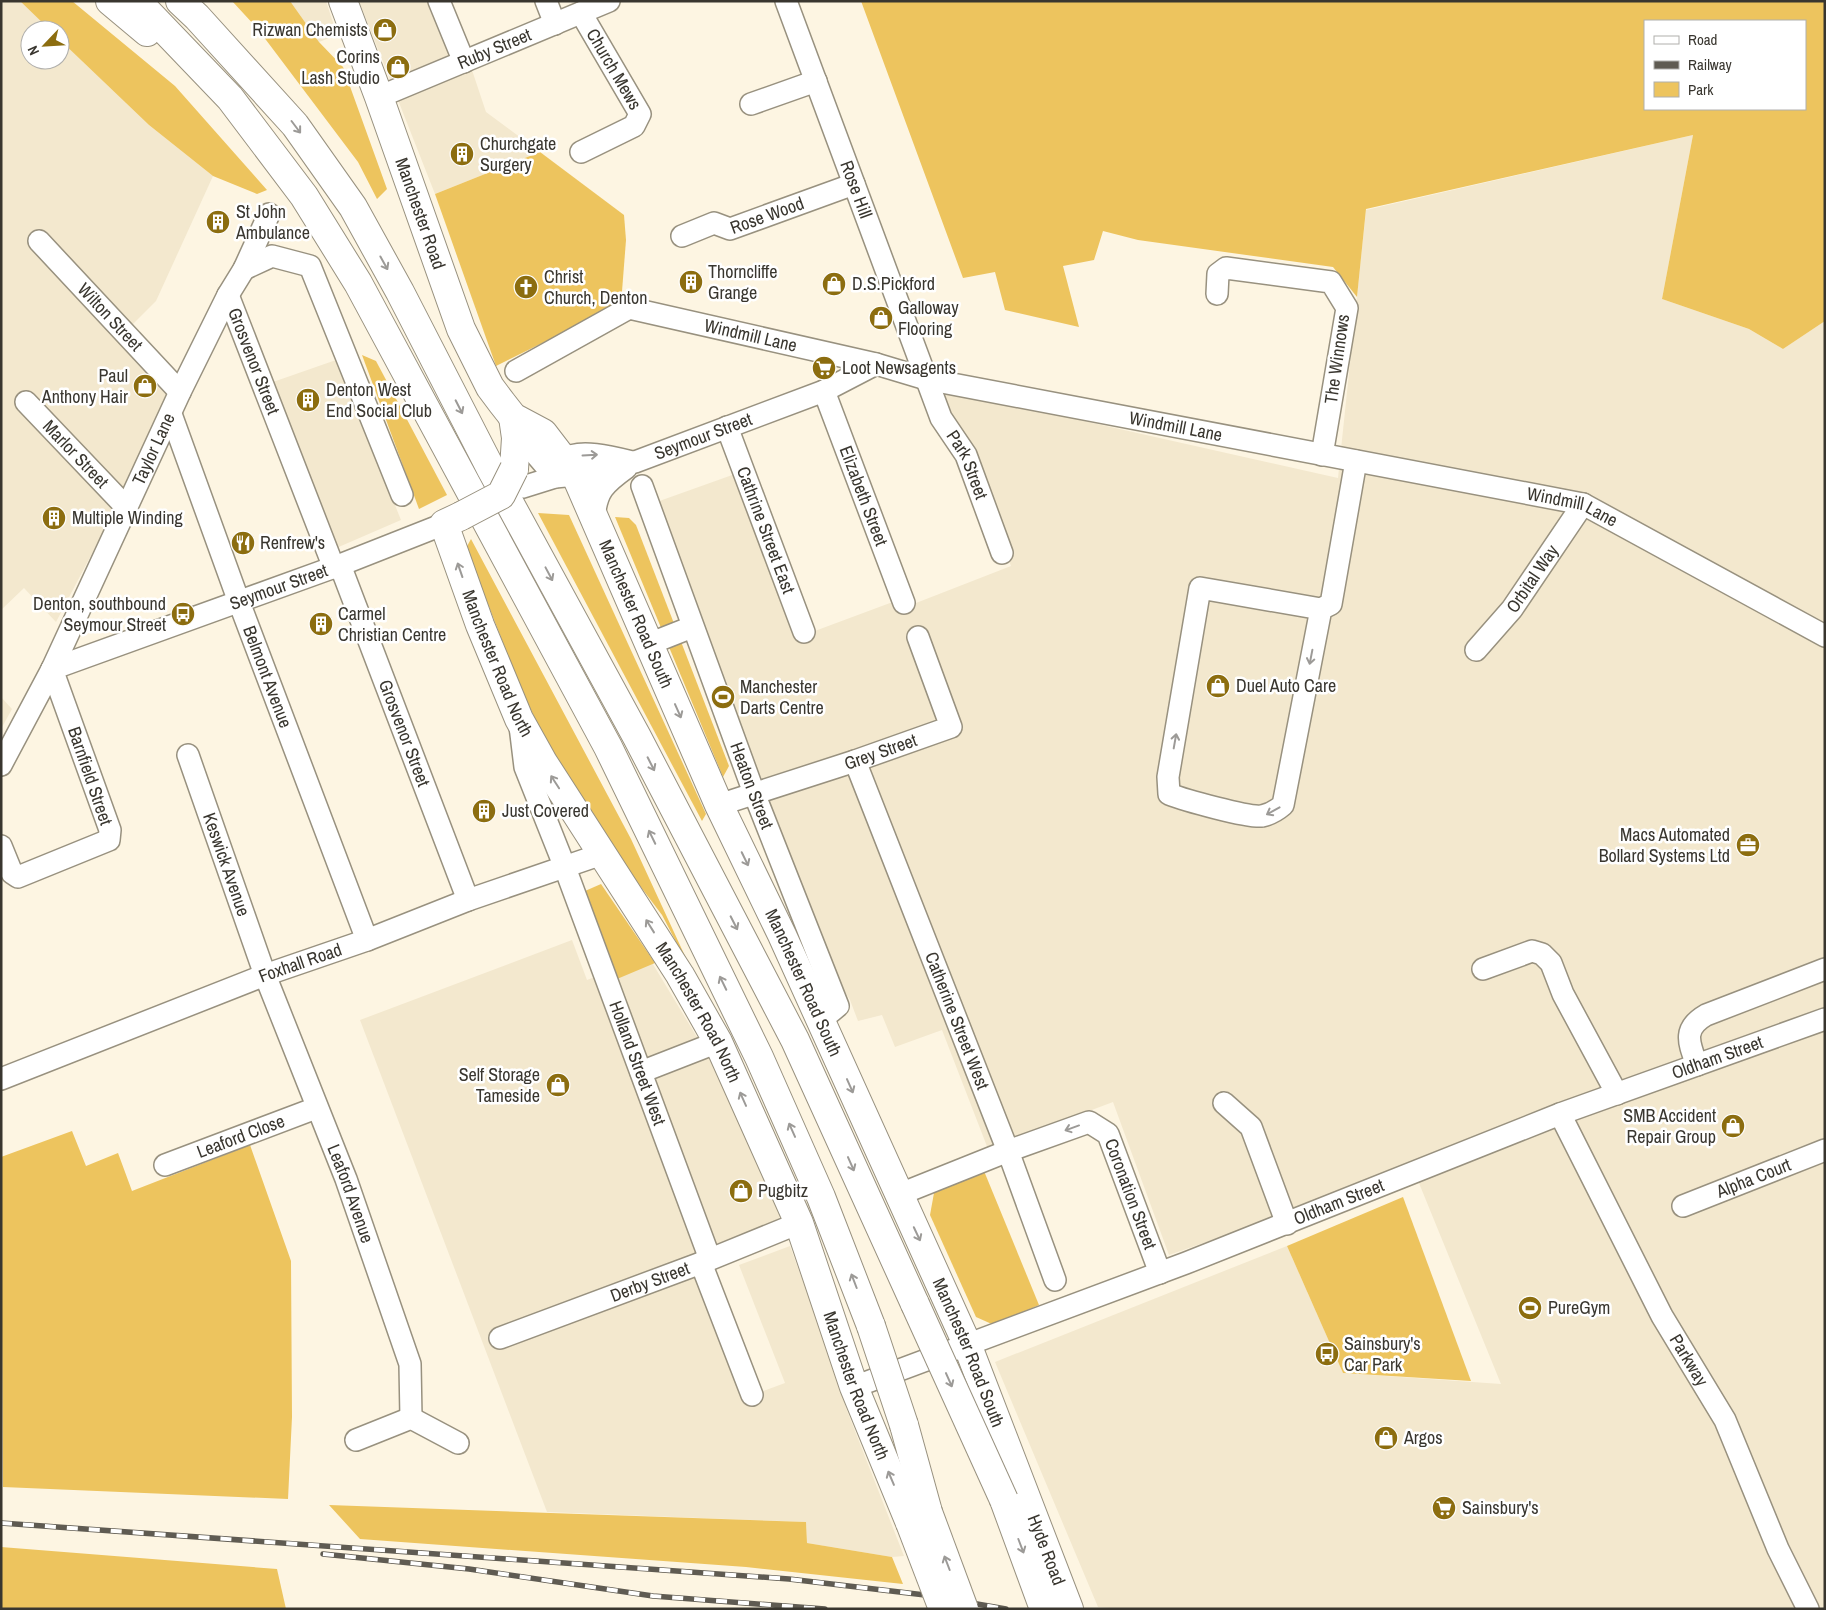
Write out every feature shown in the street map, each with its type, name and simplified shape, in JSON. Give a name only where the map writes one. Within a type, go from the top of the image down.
[{"type":"main road","points":[[110,1],[230,98]]},
{"type":"main road","points":[[137,1],[230,98],[304,196],[358,283],[608,747],[759,1057],[821,1197],[871,1326],[904,1425],[928,1512],[964,1609]]},
{"type":"main road","points":[[180,1],[295,125],[353,207],[400,292],[491,469],[637,736],[795,1040],[1004,1500],[1044,1609]]},
{"type":"main road","points":[[200,1],[269,95]]},
{"type":"main road","name":"Manchester Road","points":[[343,1],[461,329],[490,387],[514,424],[543,433],[565,471]]},
{"type":"main road","points":[[512,484],[514,424]]},
{"type":"main road","name":"Manchester Road South","points":[[565,471],[594,519],[720,805],[821,1020],[898,1195],[967,1344],[1023,1492]]},
{"type":"main road","name":"Seymour Street","points":[[452,520],[512,484]]},
{"type":"main road","name":"Manchester Road North","points":[[452,520],[480,625],[519,719],[543,762],[652,930],[718,1042],[799,1223],[854,1387],[943,1609]]},
{"type":"main road","name":"Hyde Road","points":[[1023,1492],[1068,1609]]},
{"type":"street","points":[[439,1],[464,62]]},
{"type":"street","points":[[546,1],[555,24]]},
{"type":"street","name":"Ruby Street","points":[[379,97],[609,1]]},
{"type":"street","name":"Rose Hill","points":[[786,1],[904,315],[926,379]]},
{"type":"street","name":"Church Mews","points":[[581,13],[640,114],[634,126],[581,152]]},
{"type":"street","points":[[751,104],[816,81]]},
{"type":"street","name":"Rose Wood","points":[[682,236],[714,223],[730,229],[854,184]]},
{"type":"street","name":"Taylor Lane","points":[[1,765],[52,669],[180,392],[228,295],[244,269],[269,214]]},
{"type":"street","name":"Wilton Street","points":[[39,240],[180,392]]},
{"type":"street","points":[[244,269],[272,256],[310,266],[402,495]]},
{"type":"street","name":"The Winnows","points":[[1217,294],[1218,274],[1226,268],[1331,282],[1347,308],[1322,455]]},
{"type":"street","name":"Grosvenor Street","points":[[228,295],[468,900]]},
{"type":"street","name":"Windmill Lane","points":[[516,371],[629,308],[876,364],[926,379],[1583,504],[1825,636]]},
{"type":"street","name":"Seymour Street","points":[[512,484],[565,471],[596,473],[635,462],[824,390],[876,364]]},
{"type":"street","name":"Park Street","points":[[926,379],[940,418],[966,455],[1002,553]]},
{"type":"street","name":"Elizabeth Street","points":[[824,390],[904,603]]},
{"type":"street","name":"Marlor Street","points":[[26,402],[127,508]]},
{"type":"street","name":"Belmont Avenue","points":[[171,414],[239,602],[367,940]]},
{"type":"street","name":"Cathrine Street East","points":[[727,427],[804,632]]},
{"type":"street","points":[[1321,609],[1283,805],[1275,812],[1260,817],[1187,801],[1169,794],[1168,777],[1200,588],[1321,609],[1331,604],[1356,461]]},
{"type":"street","points":[[594,519],[596,503],[604,486],[635,462]]},
{"type":"street","name":"Heaton Street","points":[[642,486],[754,794],[838,1006],[821,1020]]},
{"type":"street","name":"Orbital Way","points":[[1476,650],[1512,609],[1583,504]]},
{"type":"street","name":"Seymour Street","points":[[52,669],[337,567],[452,520]]},
{"type":"street","points":[[649,644],[692,627]]},
{"type":"street","name":"Grey Street","points":[[720,805],[855,761],[951,727],[918,638]]},
{"type":"street","name":"Barnfield Street","points":[[1,846],[12,872],[18,877],[109,840],[110,830],[52,669]]},
{"type":"street","name":"Holland Street West","points":[[519,719],[525,768],[564,865],[641,1072],[752,1396]]},
{"type":"street","name":"Keswick Avenue","points":[[188,755],[265,975]]},
{"type":"street","name":"Catherine Street West","points":[[855,761],[1008,1151],[1055,1280]]},
{"type":"street","name":"Foxhall Road","points":[[1,1079],[265,975],[367,940],[564,865],[602,854]]},
{"type":"street","points":[[1483,969],[1532,951],[1542,954],[1551,963],[1562,994],[1617,1094]]},
{"type":"street","points":[[1697,1065],[1689,1043],[1690,1032],[1696,1021],[1825,969]]},
{"type":"street","name":"Leaford Avenue","points":[[265,975],[316,1108],[346,1179],[410,1364],[411,1418]]},
{"type":"street","name":"Oldham Street","points":[[854,1387],[1287,1224],[1560,1114],[1824,1022]]},
{"type":"street","points":[[641,1072],[718,1042]]},
{"type":"street","points":[[1224,1102],[1251,1126],[1287,1224]]},
{"type":"street","name":"Leaford Close","points":[[165,1165],[316,1108]]},
{"type":"street","name":"Parkway","points":[[1560,1114],[1662,1316],[1725,1420],[1778,1549],[1808,1609]]},
{"type":"street","name":"Coronation Street","points":[[1008,1151],[1090,1122],[1108,1134],[1160,1273]]},
{"type":"street","name":"Alpha Court","points":[[1683,1206],[1825,1150]]},
{"type":"street","points":[[898,1195],[1008,1151]]},
{"type":"street","name":"Derby Street","points":[[500,1338],[706,1261],[799,1223]]},
{"type":"street","points":[[356,1440],[411,1418],[458,1443]]},
{"type":"shaded area","points":[[1,1],[20,1],[40,20],[20,20],[20,70],[70,70],[70,50],[149,125],[213,176],[156,301],[127,330],[174,397],[56,622],[24,588],[1,610]]},
{"type":"shaded area","points":[[290,1],[326,1],[337,35],[319,42]]},
{"type":"shaded area","points":[[359,1],[449,1],[486,112],[540,152],[435,194]]},
{"type":"shaded area","points":[[1693,135],[1662,299],[1749,329],[1783,349],[1825,321],[1825,1609],[1121,1609],[1098,1607],[995,1362],[1287,1246],[1343,1373],[1501,1384],[1412,1166],[1295,1211],[1169,1255],[1113,1102],[988,1149],[942,1030],[895,1047],[882,1015],[858,1021],[850,1000],[825,960],[651,504],[735,474],[796,638],[890,603],[916,603],[1011,566],[942,389],[1338,478],[1366,210]]},
{"type":"shaded area","points":[[336,360],[401,520],[334,549],[273,382]]},
{"type":"shaded area","points":[[1,697],[12,709],[1,729]]},
{"type":"shaded area","points":[[572,940],[587,980],[648,956],[735,1100],[786,1224],[690,1257],[758,1393],[785,1383],[739,1265],[790,1246],[830,1355],[846,1408],[904,1556],[892,1557],[807,1543],[806,1522],[547,1512],[360,1020]]},
{"type":"green space","points":[[20,1],[72,1],[175,86],[267,190],[257,194],[213,176],[149,125],[70,50],[70,20],[40,20]]},
{"type":"green space","points":[[232,1],[290,1],[319,42],[343,67],[387,189],[377,199],[358,162],[257,28]]},
{"type":"green space","points":[[861,1],[1825,1],[1825,321],[1783,349],[1749,329],[1662,299],[1693,135],[1366,209],[1357,297],[1333,267],[1138,240],[1103,231],[1094,260],[1063,266],[1079,327],[1005,310],[995,272],[963,278]]},
{"type":"green space","points":[[540,152],[624,215],[626,240],[621,304],[496,366],[435,194]]},
{"type":"green space","points":[[362,355],[376,361],[447,495],[419,509]]},
{"type":"green space","points":[[538,513],[569,515],[706,814],[702,821]]},
{"type":"green space","points":[[615,517],[629,518],[636,525],[729,766],[723,777]]},
{"type":"green space","points":[[471,539],[631,839],[697,982],[662,915],[625,866],[541,732],[518,681],[466,548]]},
{"type":"green space","points":[[601,884],[655,963],[617,979],[585,891]]},
{"type":"green space","points":[[72,1131],[86,1166],[118,1153],[132,1191],[250,1145],[291,1261],[292,1417],[288,1499],[3,1487],[1,1157]]},
{"type":"green space","points":[[984,1171],[1039,1305],[994,1325],[976,1317],[930,1215],[934,1193]]},
{"type":"green space","points":[[1403,1197],[1471,1381],[1343,1373],[1287,1246]]},
{"type":"green space","points":[[329,1505],[806,1522],[807,1543],[892,1557],[903,1584],[746,1567],[360,1539]]},
{"type":"green space","points":[[1,1547],[277,1569],[286,1609],[1,1609]]},
{"type":"railway","points":[[1,1523],[789,1579],[925,1595],[1006,1609]]},
{"type":"railway","points":[[323,1554],[469,1569],[653,1596],[825,1609]]},
{"type":"place","name":"Rizwan Chemists","points":[[385,30]]},
{"type":"place","name":"Corins Lash Studio","points":[[398,67]]},
{"type":"place","name":"Churchgate Surgery","points":[[462,154]]},
{"type":"place","name":"St John Ambulance","points":[[218,222]]},
{"type":"place","name":"Thorncliffe Grange","points":[[691,282]]},
{"type":"place","name":"D.S.Pickford","points":[[834,284]]},
{"type":"place","name":"Christ Church, Denton","points":[[526,287]]},
{"type":"place","name":"Galloway Flooring","points":[[881,318]]},
{"type":"place","name":"Loot Newsagents","points":[[824,368]]},
{"type":"place","name":"Paul Anthony Hair","points":[[145,386]]},
{"type":"place","name":"Denton West End Social Club","points":[[308,400]]},
{"type":"place","name":"Multiple Winding","points":[[54,518]]},
{"type":"place","name":"Renfrew's","points":[[243,543]]},
{"type":"place","name":"Denton, southbound Seymour Street","points":[[183,614]]},
{"type":"place","name":"Carmel Christian Centre","points":[[321,624]]},
{"type":"place","name":"Duel Auto Care","points":[[1218,686]]},
{"type":"place","name":"Manchester Darts Centre","points":[[723,697]]},
{"type":"place","name":"Just Covered","points":[[484,811]]},
{"type":"place","name":"Macs Automated Bollard Systems Ltd","points":[[1748,845]]},
{"type":"place","name":"Self Storage Tameside","points":[[558,1085]]},
{"type":"place","name":"SMB Accident Repair Group","points":[[1733,1126]]},
{"type":"place","name":"Pugbitz","points":[[741,1191]]},
{"type":"place","name":"PureGym","points":[[1530,1308]]},
{"type":"place","name":"Sainsbury's Car Park","points":[[1327,1354]]},
{"type":"place","name":"Argos","points":[[1386,1438]]},
{"type":"place","name":"Sainsbury's","points":[[1444,1508]]}]
